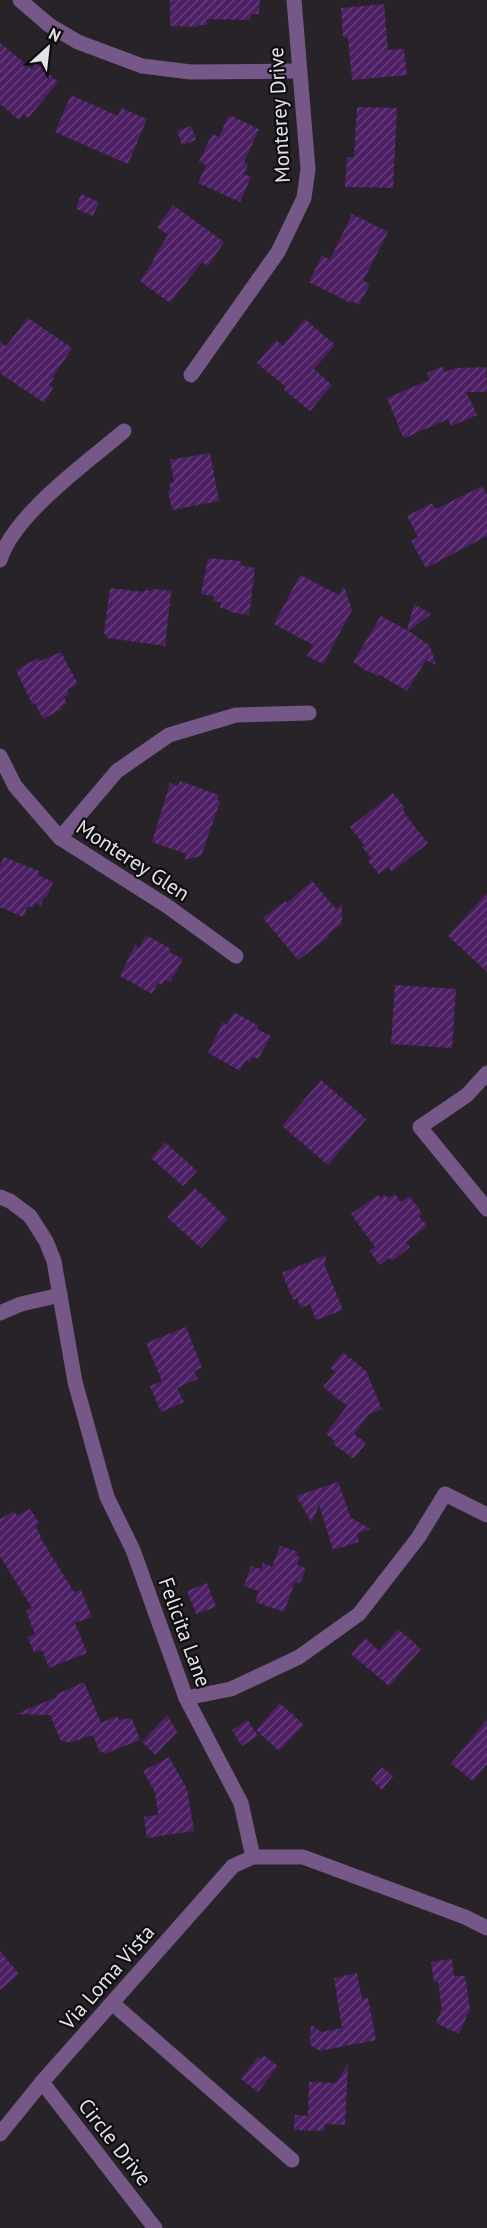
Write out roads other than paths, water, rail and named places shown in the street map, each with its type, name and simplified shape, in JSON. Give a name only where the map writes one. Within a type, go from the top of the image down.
[{"type":"street","points":[[20,0],[49,25],[78,42],[142,66],[191,72],[299,71]]},
{"type":"street","name":"Monterey Drive","points":[[191,375],[278,252],[304,198],[308,169],[294,0]]},
{"type":"street","points":[[0,560],[3,550],[33,509],[124,431]]},
{"type":"street","points":[[60,838],[117,771],[169,735],[236,715],[309,713]]},
{"type":"street","name":"Monterey Glen","points":[[0,756],[15,786],[60,838],[167,906],[236,956]]},
{"type":"street","points":[[487,1073],[467,1095],[420,1127],[487,1209]]},
{"type":"street","name":"Felicita Lane","points":[[0,1197],[10,1201],[30,1216],[46,1241],[54,1261],[75,1382],[107,1497],[133,1550],[186,1698],[241,1803],[253,1857]]},
{"type":"street","points":[[0,1313],[21,1304],[60,1295]]},
{"type":"street","points":[[186,1698],[231,1689],[299,1657],[359,1614],[418,1538],[445,1494],[487,1515]]},
{"type":"street","points":[[253,1857],[303,1857],[465,1917],[487,1928]]},
{"type":"street","name":"Via Loma Vista","points":[[0,2134],[42,2082],[233,1866],[253,1857]]},
{"type":"street","points":[[112,2003],[292,2160]]},
{"type":"street","name":"Circle Drive","points":[[42,2082],[155,2228]]}]
